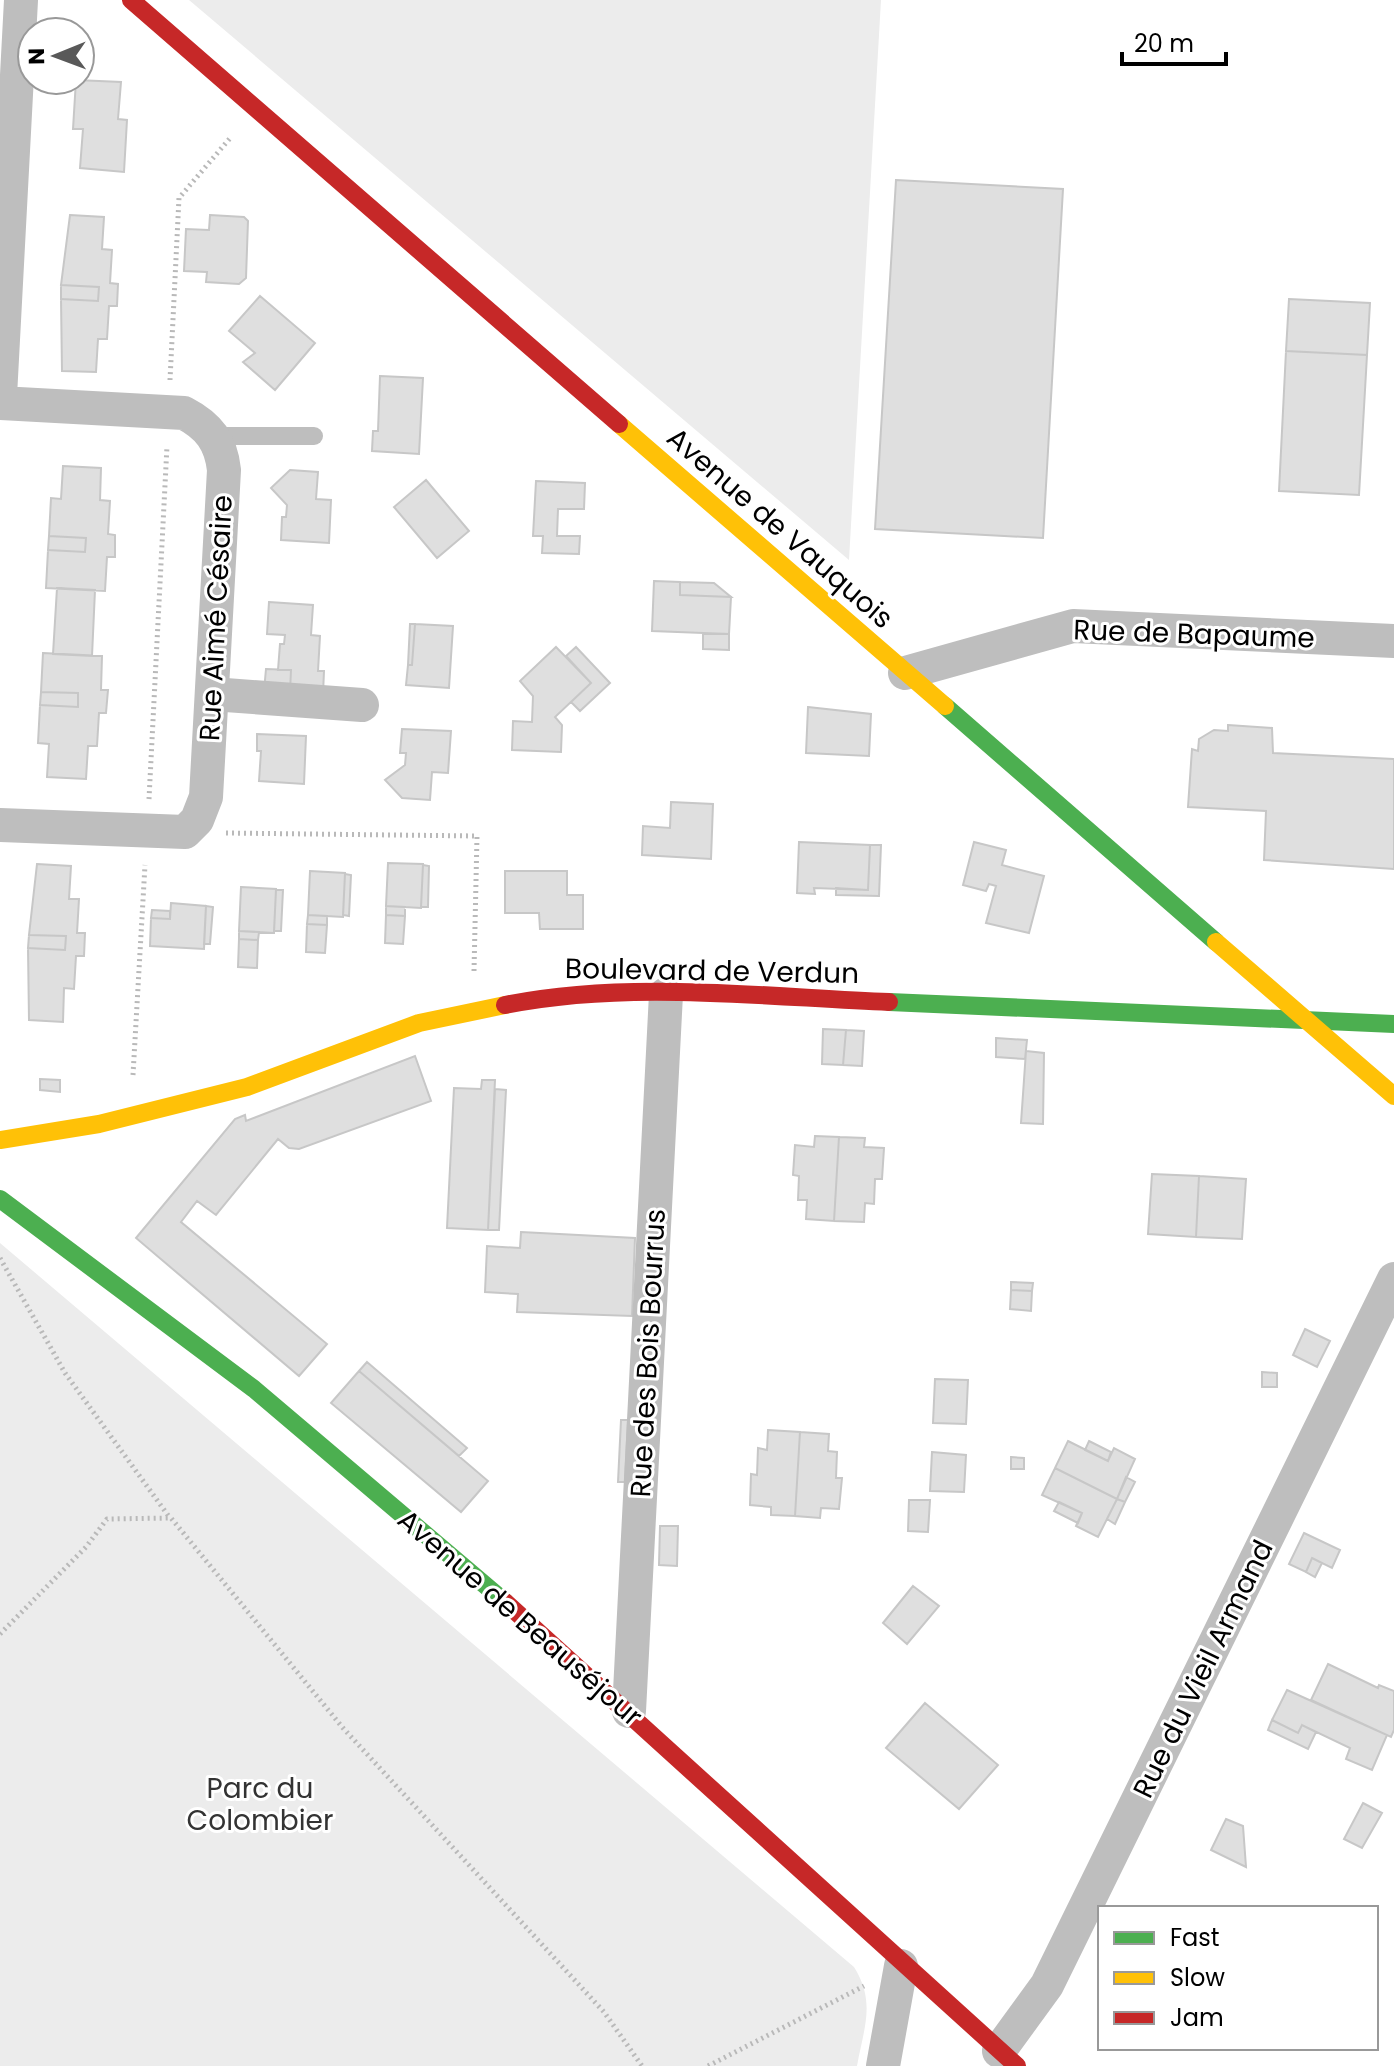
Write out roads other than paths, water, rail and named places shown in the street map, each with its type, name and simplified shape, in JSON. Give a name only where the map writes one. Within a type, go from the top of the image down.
[{"type":"street","points":[[0,396],[21,0]]},
{"type":"street","name":"Avenue de Vauquois","points":[[131,0],[1302,1020],[1394,1096]]},
{"type":"street","points":[[0,403],[184,413],[201,422],[213,436]]},
{"type":"street","name":"Rue Aimé Césaire","points":[[0,825],[147,833],[185,832],[197,820],[206,797],[224,470],[222,453],[213,436]]},
{"type":"street","name":"Rue de Bapaume","points":[[905,673],[1073,626],[1394,641]]},
{"type":"street","points":[[212,694],[362,705]]},
{"type":"street","name":"Boulevard de Verdun","points":[[0,1140],[133,1116],[247,1087],[419,1023],[547,997],[666,994],[1394,1024]]},
{"type":"street","name":"Rue des Bois Bourrus","points":[[629,1711],[666,994]]},
{"type":"street","name":"Avenue de Beauséjour","points":[[0,1199],[84,1266],[201,1347],[286,1416],[629,1711],[901,1966],[1008,2058]]},
{"type":"street","name":"Rue du Vieil Armand","points":[[1008,2058],[1047,1985],[1394,1279]]},
{"type":"street","points":[[883,2066],[901,1966]]},
{"type":"lane","points":[[213,436],[314,436]]},
{"type":"park label","name":"Parc du Colombier","points":[[260,1804]]}]
